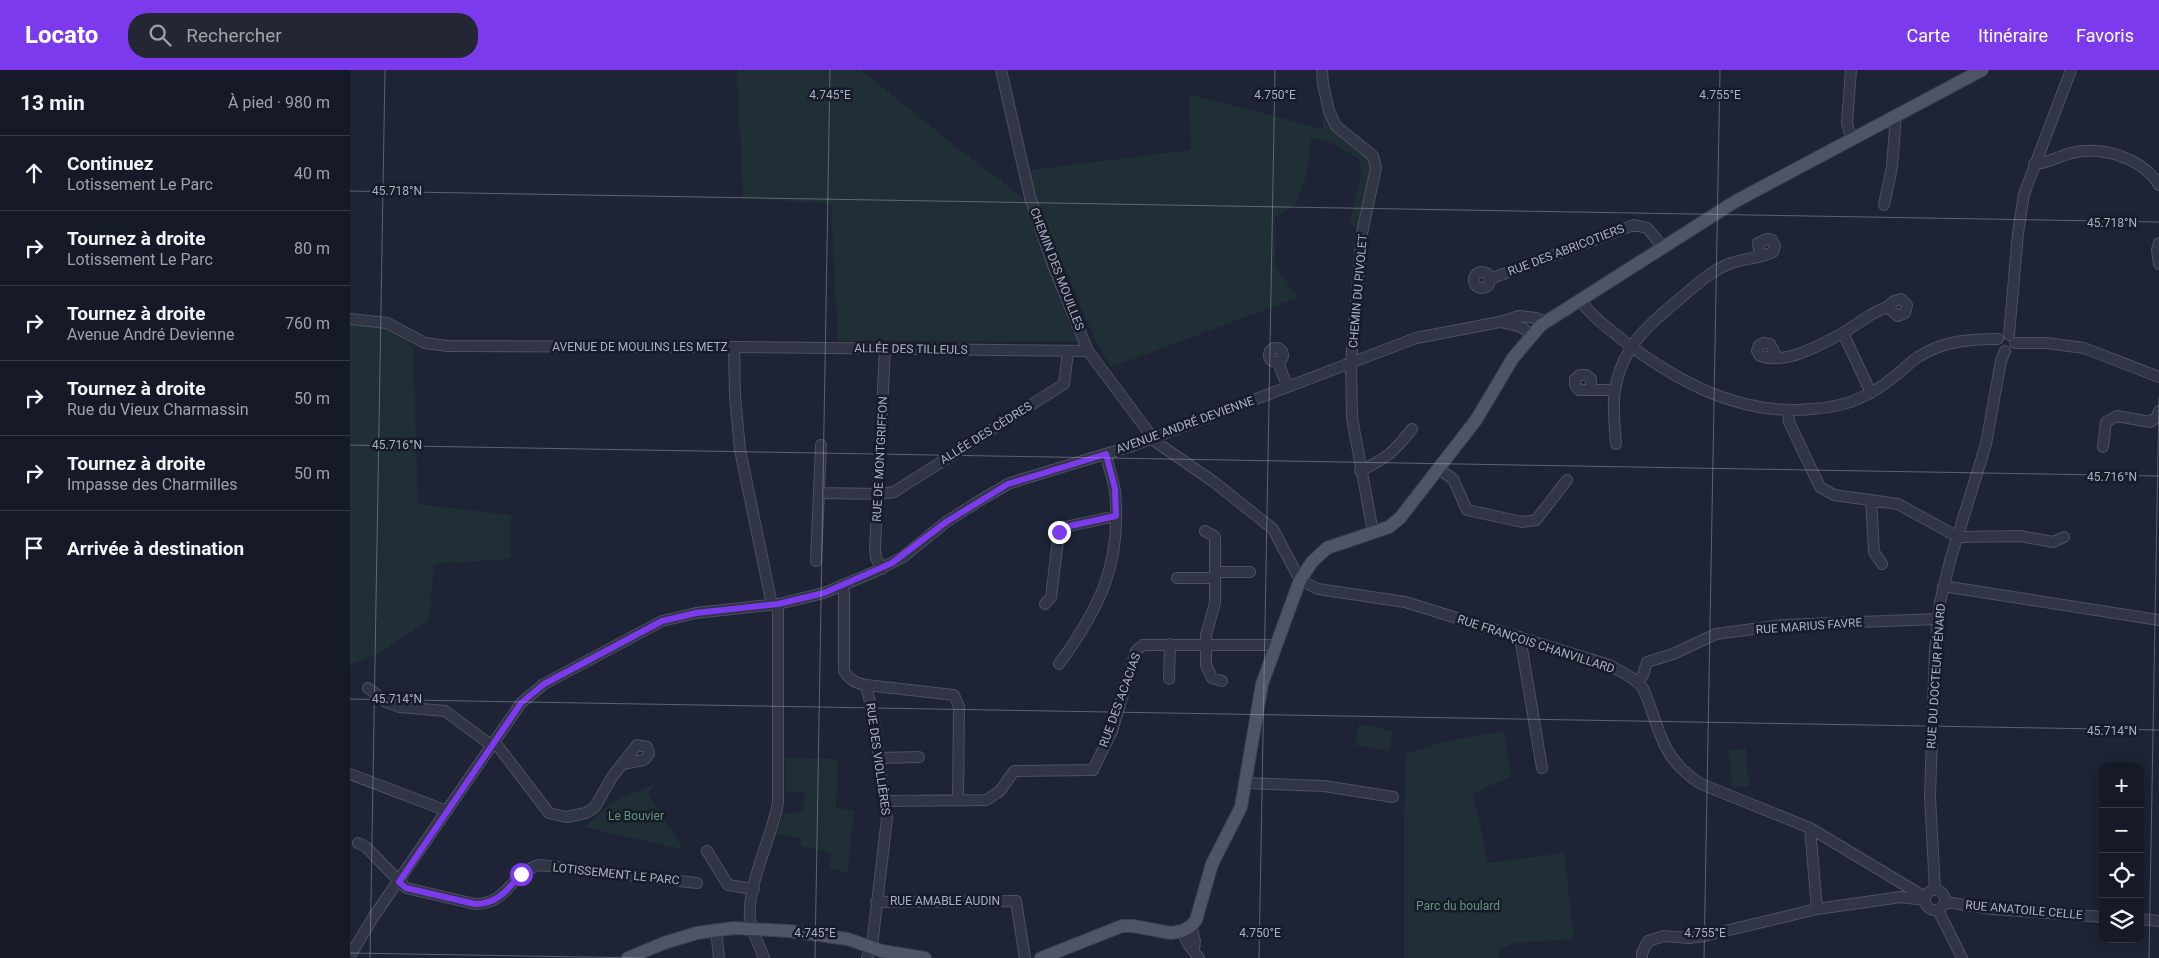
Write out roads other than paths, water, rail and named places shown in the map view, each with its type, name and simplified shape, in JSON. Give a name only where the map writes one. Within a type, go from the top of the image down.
[{"type":"main road","points":[[1041,958],[1122,926],[1133,926],[1170,933],[1186,929],[1196,920],[1212,864],[1240,807],[1246,783],[1262,684],[1300,580],[1312,562],[1328,548],[1389,527],[1400,518],[1476,420],[1513,358],[1531,334],[1545,322],[1736,201],[1982,70]]},
{"type":"main road","points":[[628,958],[664,943],[716,929],[753,929],[848,939],[869,952],[925,958]]},
{"type":"street","name":"CHEMIN DES MOUILLES","points":[[1001,70],[1030,197],[1053,266],[1088,351],[1152,438],[1214,482],[1273,529],[1300,580]]},
{"type":"street","name":"CHEMIN DU PIVOLET","points":[[1322,70],[1329,111],[1336,126],[1373,156],[1376,168],[1362,234],[1351,362],[1352,418],[1360,471],[1373,532]]},
{"type":"street","points":[[1851,70],[1847,123],[1849,131],[1854,137]]},
{"type":"street","points":[[2071,70],[2024,194],[2018,233],[2012,338],[2011,350],[2005,351],[1998,346],[1998,340],[2002,335],[2012,338],[2084,348],[2159,377]]},
{"type":"street","points":[[1884,205],[1892,167],[1896,115]]},
{"type":"street","points":[[2034,164],[2077,152],[2096,151],[2139,163],[2153,176],[2159,185]]},
{"type":"street","name":"RUE DES ABRICOTIERS","points":[[1490,279],[1634,225],[1647,228],[1664,248]]},
{"type":"street","points":[[2159,243],[2157,250],[2159,264]]},
{"type":"street","points":[[1616,444],[1615,390],[1624,360],[1632,346],[1649,324],[1699,283],[1728,264],[1760,255]]},
{"type":"street","points":[[1580,300],[1587,311],[1662,368],[1718,397],[1746,406],[1788,412],[1829,407],[1850,402],[1871,393],[1917,358],[1934,348],[1954,342],[1975,339],[1998,340]]},
{"type":"street","points":[[1777,357],[1796,354],[1843,333],[1872,314],[1887,307]]},
{"type":"street","name":"AVENUE ANDRÉ DEVIENNE","points":[[350,956],[374,916],[521,703],[544,684],[662,621],[696,613],[775,605],[824,593],[882,569],[902,557],[946,522],[1003,487],[1024,478],[1106,454],[1152,438],[1416,338],[1500,322],[1519,316],[1536,318],[1545,322]]},
{"type":"street","name":"AVENUE DE MOULINS LES METZ","points":[[350,319],[387,323],[425,343],[436,346],[734,347],[735,396],[740,450],[775,605],[778,803],[772,833],[754,888],[750,919],[764,958]]},
{"type":"street","name":"AVENUE ANDRÉ DEVIENNE","points":[[1500,322],[1521,327],[1531,334]]},
{"type":"street","points":[[1843,333],[1871,393]]},
{"type":"street","name":"ALLÉE DES TILLEULS","points":[[734,347],[1088,351]]},
{"type":"street","name":"RUE DE MONTGRIFFON","points":[[882,569],[875,552],[885,349]]},
{"type":"street","name":"RUE DU DOCTEUR PÉNARD","points":[[1935,890],[1930,797],[1935,650],[1938,619],[1943,586],[1986,444],[2001,361],[2005,351]]},
{"type":"street","name":"ALLÉE DES CÈDRES","points":[[878,494],[894,492],[1064,384],[1068,352]]},
{"type":"street","points":[[1278,362],[1287,386]]},
{"type":"street","points":[[1591,389],[1615,390]]},
{"type":"street","points":[[2103,447],[2106,422],[2117,416],[2150,422],[2157,417],[2159,411]]},
{"type":"street","points":[[1788,412],[1789,422],[1820,487],[1834,495],[1898,504],[1958,537],[2020,536],[2053,542],[2064,537]]},
{"type":"street","points":[[1360,471],[1385,458],[1412,429]]},
{"type":"street","points":[[816,561],[821,445]]},
{"type":"street","points":[[1059,664],[1092,615],[1106,586],[1114,555],[1115,489],[1106,454]]},
{"type":"street","points":[[1439,468],[1454,479],[1468,510],[1522,522],[1536,520],[1567,480]]},
{"type":"street","points":[[820,493],[878,494]]},
{"type":"street","points":[[1871,500],[1874,552],[1882,564]]},
{"type":"street","points":[[1045,604],[1051,597],[1059,532],[1065,527],[1116,516]]},
{"type":"street","points":[[1205,531],[1215,537],[1214,603],[1206,635],[1206,665],[1212,678],[1222,680]]},
{"type":"street","points":[[1177,578],[1250,572]]},
{"type":"street","name":"RUE FRANÇOIS CHANVILLARD","points":[[1300,580],[1318,589],[1405,602],[1609,665],[1638,682],[1644,688],[1665,748],[1674,762],[1685,773],[1701,784],[1810,828],[1925,898]]},
{"type":"street","name":"RUE DES VIOLLIÈRES","points":[[841,586],[844,592],[844,671],[849,679],[866,685],[886,801],[887,818],[869,952]]},
{"type":"street","points":[[1943,586],[2159,620]]},
{"type":"street","name":"RUE MARIUS FAVRE","points":[[1638,682],[1643,675],[1647,662],[1673,654],[1716,634],[1782,625],[1938,619]]},
{"type":"street","points":[[1520,638],[1542,768]]},
{"type":"street","name":"RUE DES ACACIAS","points":[[886,801],[986,800],[992,798],[1000,791],[1009,775],[1020,769],[1093,770],[1112,732],[1136,651],[1146,644],[1275,645]]},
{"type":"street","points":[[1169,679],[1170,644]]},
{"type":"street","points":[[866,685],[954,695],[959,707],[958,801]]},
{"type":"street","points":[[368,688],[386,702],[399,707],[420,711],[438,709],[445,711],[492,743],[549,813],[566,817],[586,813],[595,807],[603,791],[622,764]]},
{"type":"street","points":[[879,758],[919,757]]},
{"type":"street","points":[[350,774],[447,811]]},
{"type":"street","points":[[1246,783],[1324,786],[1392,797]]},
{"type":"street","points":[[1810,828],[1817,909]]},
{"type":"street","name":"LOTISSEMENT LE PARC","points":[[358,843],[366,847],[406,888],[480,904],[496,900],[503,895],[521,874],[529,868],[539,865],[697,883]]},
{"type":"street","points":[[707,851],[728,885],[754,888]]},
{"type":"street","points":[[1925,898],[1930,891],[1935,890],[1943,894],[1941,906],[1962,958]]},
{"type":"street","points":[[1642,958],[1642,953],[1648,941],[1664,936],[1689,938],[1704,936],[1817,909],[1901,897],[1925,898]]},
{"type":"street","points":[[1925,898],[1929,909],[1941,906]]},
{"type":"street","name":"RUE AMABLE AUDIN","points":[[876,902],[1016,901],[1025,958]]},
{"type":"street","name":"RUE ANATOILE CELLE","points":[[1941,906],[2099,917]]},
{"type":"street","points":[[2144,919],[2159,921]]},
{"type":"street","points":[[716,929],[719,958]]},
{"type":"street","points":[[1186,929],[1188,944],[1196,954]]},
{"type":"park label","name":"Le Bouvier","points":[[636,816]]},
{"type":"park label","name":"Parc du boulard","points":[[1458,906]]}]
